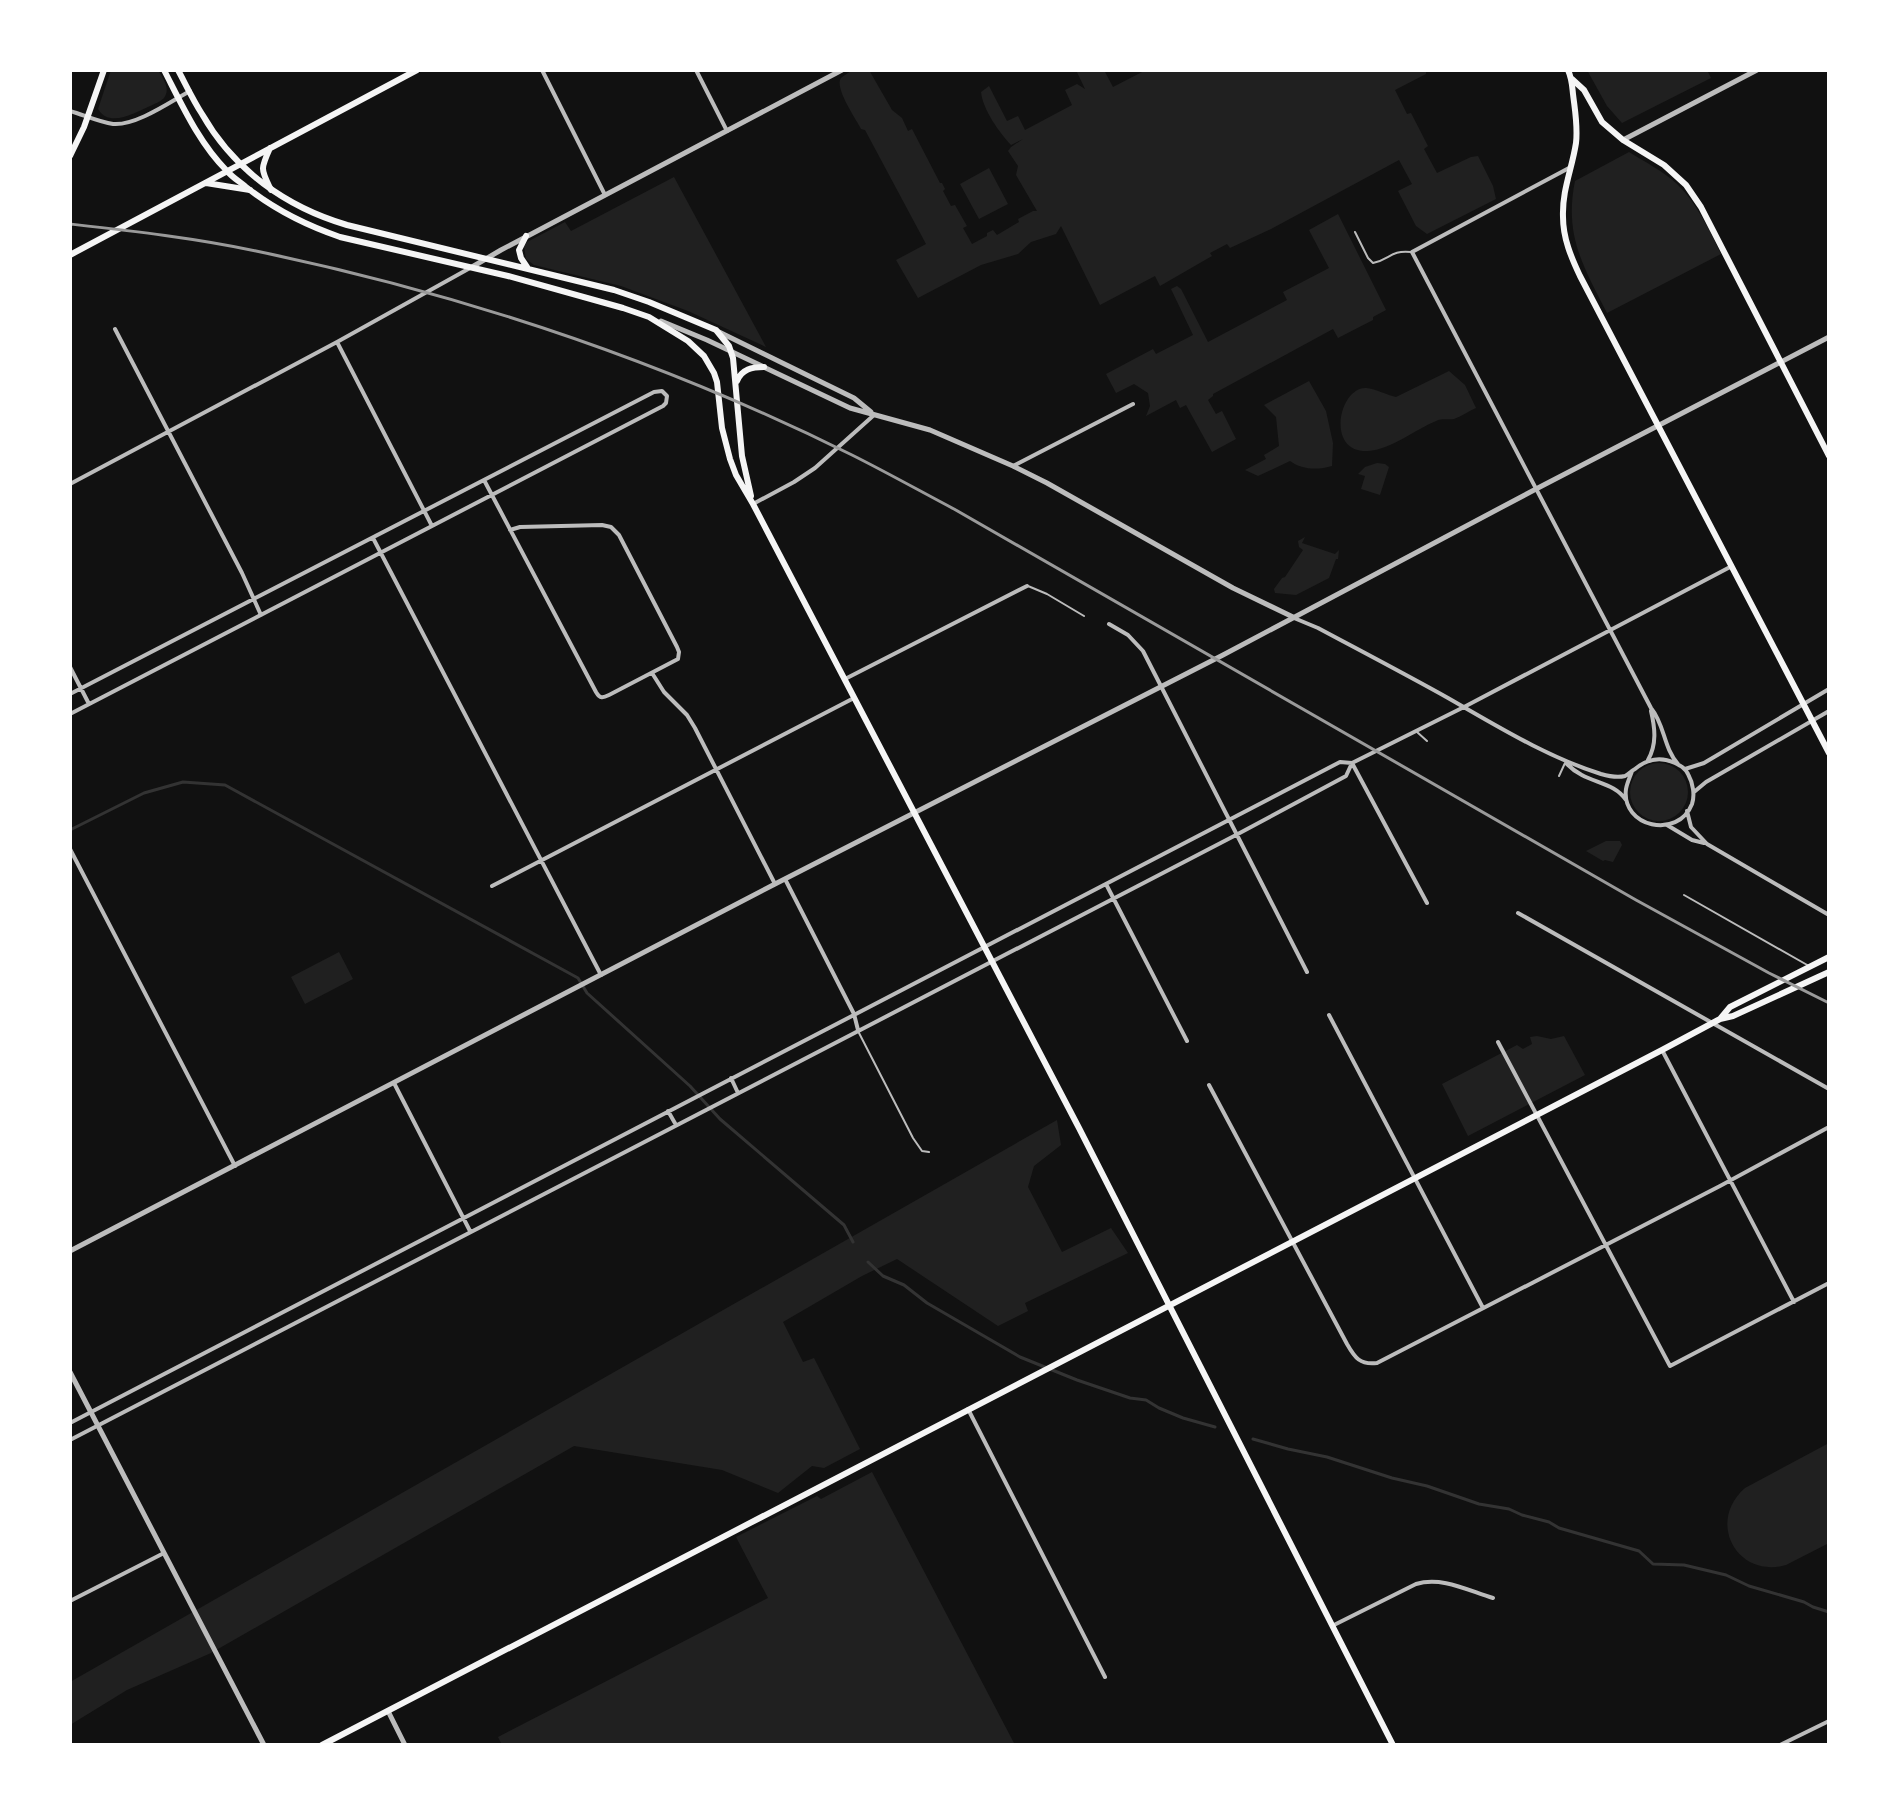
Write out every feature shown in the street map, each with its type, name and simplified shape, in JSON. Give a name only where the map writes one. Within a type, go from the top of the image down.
[{"type":"main road","points":[[70,156],[104,70]]},
{"type":"main road","points":[[164,70],[202,139],[227,172],[264,202],[285,214],[313,228],[355,241],[472,267],[649,317],[696,348],[709,364],[717,382],[722,428],[736,475],[1079,1128],[1393,1745]]},
{"type":"main road","points":[[178,70],[202,116],[240,164],[271,190],[326,219],[614,290],[716,330],[731,352],[742,456],[753,504]]},
{"type":"main road","points":[[70,255],[417,70]]},
{"type":"main road","points":[[1568,70],[1572,79],[1577,131],[1565,186],[1563,216],[1568,249],[1829,753]]},
{"type":"main road","points":[[1572,79],[1584,90],[1602,122],[1623,140],[1664,165],[1686,185],[1701,207],[1829,456]]},
{"type":"main road","points":[[270,148],[262,172],[271,190]]},
{"type":"main road","points":[[206,183],[250,190]]},
{"type":"main road","points":[[526,236],[519,250],[530,269]]},
{"type":"main road","points":[[735,385],[746,370],[764,367]]},
{"type":"main road","points":[[1720,1019],[1730,1007],[1829,957]]},
{"type":"main road","points":[[322,1745],[1712,1023],[1829,972]]},
{"type":"street","points":[[542,70],[605,195]]},
{"type":"street","points":[[696,70],[727,131]]},
{"type":"street","points":[[70,484],[337,342],[526,236],[842,70]]},
{"type":"street","points":[[1623,140],[1757,70]]},
{"type":"street","points":[[70,111],[121,124],[131,122],[190,91]]},
{"type":"street","points":[[1565,762],[1586,779],[1618,790],[1632,813],[1656,826],[1667,825],[1681,818],[1692,804],[1690,777],[1671,756],[1658,717],[1412,252],[1569,168]]},
{"type":"street","points":[[649,317],[707,340],[850,408],[930,430],[1013,466],[1233,588],[1318,628],[1565,762],[1614,777],[1626,775],[1658,758],[1678,764]]},
{"type":"street","points":[[115,329],[261,615]]},
{"type":"street","points":[[716,330],[854,398],[874,415]]},
{"type":"street","points":[[70,1251],[1829,337]]},
{"type":"street","points":[[337,342],[432,526]]},
{"type":"street","points":[[70,694],[654,392],[662,391],[667,396],[663,406],[70,714]]},
{"type":"street","points":[[1013,466],[1133,404]]},
{"type":"street","points":[[753,504],[815,468],[874,415]]},
{"type":"street","points":[[484,480],[491,495],[598,697],[609,695],[678,659],[679,652],[619,535],[613,529],[602,525],[520,527],[510,530]]},
{"type":"street","points":[[373,538],[601,975]]},
{"type":"street","points":[[70,1423],[1340,762],[1352,763],[1464,707],[1732,566]]},
{"type":"street","points":[[845,679],[1027,586]]},
{"type":"street","points":[[1109,624],[1128,635],[1143,651],[1307,972]]},
{"type":"street","points":[[70,667],[89,704]]},
{"type":"street","points":[[652,673],[664,692],[687,715],[775,884]]},
{"type":"street","points":[[1685,769],[1704,763],[1829,689]]},
{"type":"street","points":[[492,886],[854,698]]},
{"type":"street","points":[[1647,762],[1654,745],[1651,708]]},
{"type":"street","points":[[1693,793],[1706,782],[1829,711]]},
{"type":"street","points":[[70,1440],[1236,835],[1346,776],[1352,763]]},
{"type":"street","points":[[1352,763],[1427,903]]},
{"type":"street","points":[[1626,800],[1632,771]]},
{"type":"street","points":[[1687,811],[1694,830],[1707,844]]},
{"type":"street","points":[[1667,825],[1692,840],[1707,844],[1829,915]]},
{"type":"street","points":[[70,849],[235,1166]]},
{"type":"street","points":[[785,879],[854,1014],[858,1030]]},
{"type":"street","points":[[1106,884],[1187,1041]]},
{"type":"street","points":[[1518,913],[1829,1089]]},
{"type":"street","points":[[1329,1015],[1483,1308]]},
{"type":"street","points":[[1498,1042],[1670,1366],[1829,1283]]},
{"type":"street","points":[[1662,1050],[1794,1302]]},
{"type":"street","points":[[731,1078],[738,1093]]},
{"type":"street","points":[[394,1083],[470,1231]]},
{"type":"street","points":[[1209,1085],[1354,1356],[1364,1364],[1377,1363],[1829,1127]]},
{"type":"street","points":[[668,1111],[676,1125]]},
{"type":"street","points":[[70,1372],[264,1745]]},
{"type":"street","points":[[968,1409],[1105,1677]]},
{"type":"street","points":[[70,1601],[164,1553]]},
{"type":"street","points":[[1332,1626],[1427,1581],[1438,1581],[1493,1598]]},
{"type":"street","points":[[388,1711],[405,1745]]},
{"type":"street","points":[[1780,1745],[1829,1721]]},
{"type":"lane","points":[[1355,232],[1373,263],[1398,251],[1412,252]]},
{"type":"lane","points":[[1027,586],[1084,616]]},
{"type":"lane","points":[[1416,731],[1427,741]]},
{"type":"lane","points":[[1559,776],[1565,762]]},
{"type":"lane","points":[[1684,895],[1810,966]]},
{"type":"lane","points":[[858,1030],[913,1138],[922,1151],[929,1152]]},
{"type":"shaded area","points":[[111,70],[158,70],[166,85],[165,96],[160,102],[130,115],[109,118],[98,109]]},
{"type":"shaded area","points":[[852,70],[869,70],[892,110],[902,118],[908,131],[912,129],[951,206],[955,205],[967,226],[963,228],[972,244],[993,230],[997,235],[1019,222],[1018,219],[1037,211],[1016,175],[1018,166],[1008,151],[1023,139],[1011,145],[988,113],[981,92],[989,86],[1007,121],[1018,116],[1025,130],[1072,105],[1065,90],[1077,84],[1085,89],[1076,70],[1104,70],[1113,87],[1146,70],[1426,70],[1426,74],[1395,90],[1428,146],[1424,149],[1437,173],[1478,156],[1496,199],[1427,234],[1416,226],[1398,191],[1412,184],[1399,160],[1271,229],[1230,248],[1227,244],[1160,286],[1155,276],[1100,305],[1061,226],[1056,234],[1031,242],[1018,254],[981,265],[918,298],[896,260],[926,244],[840,89],[841,78]]},
{"type":"shaded area","points":[[1587,70],[1707,70],[1711,78],[1622,123],[1607,106]]},
{"type":"shaded area","points":[[1629,152],[1666,175],[1684,191],[1721,254],[1607,313],[1578,250],[1572,200],[1575,181]]},
{"type":"shaded area","points":[[989,168],[1008,204],[979,219],[960,184]]},
{"type":"shaded area","points":[[674,177],[766,347],[688,311],[621,286],[534,265],[526,259],[524,246],[527,242],[565,222],[571,231]]},
{"type":"shaded area","points":[[1338,214],[1386,310],[1338,338],[1333,329],[1213,394],[1208,400],[1216,414],[1222,411],[1236,439],[1212,452],[1186,405],[1180,408],[1176,400],[1146,416],[1150,406],[1148,393],[1134,384],[1116,393],[1106,374],[1153,349],[1156,354],[1193,335],[1171,289],[1177,286],[1181,289],[1208,342],[1287,300],[1283,292],[1329,268],[1309,230]]},
{"type":"shaded area","points":[[1449,371],[1465,385],[1476,408],[1454,419],[1436,421],[1376,450],[1354,449],[1346,442],[1341,432],[1343,408],[1357,391],[1366,388],[1396,397]]},
{"type":"shaded area","points":[[1309,381],[1326,411],[1333,443],[1332,466],[1310,468],[1290,461],[1258,476],[1245,470],[1266,459],[1264,455],[1279,446],[1276,417],[1264,405]]},
{"type":"shaded area","points":[[1377,463],[1389,467],[1380,495],[1361,489],[1365,476],[1358,474],[1365,467]]},
{"type":"shaded area","points":[[1305,537],[1302,543],[1335,554],[1339,550],[1329,578],[1296,595],[1275,593],[1274,589],[1303,550],[1298,541]]},
{"type":"shaded area","points":[[1659,763],[1670,765],[1679,772],[1686,781],[1686,803],[1679,812],[1670,819],[1659,821],[1648,819],[1639,812],[1632,803],[1630,792],[1632,781],[1639,772],[1648,765]]},
{"type":"shaded area","points":[[1606,841],[1620,841],[1622,845],[1613,862],[1603,861],[1586,851]]},
{"type":"shaded area","points":[[339,952],[353,979],[305,1004],[291,977]]},
{"type":"shaded area","points":[[1564,1036],[1585,1075],[1468,1136],[1442,1084],[1517,1045],[1523,1049],[1532,1044],[1530,1037],[1551,1039]]},
{"type":"shaded area","points":[[1057,1120],[1061,1145],[1034,1166],[1028,1187],[1062,1252],[1111,1228],[1128,1253],[1025,1303],[1028,1311],[998,1326],[897,1259],[783,1322],[803,1362],[814,1358],[860,1449],[824,1468],[812,1466],[778,1493],[722,1470],[574,1446],[211,1653],[127,1690],[70,1725],[70,1682]]},
{"type":"shaded area","points":[[1829,1443],[1829,1543],[1786,1565],[1769,1567],[1753,1564],[1741,1556],[1732,1544],[1728,1531],[1728,1516],[1734,1502],[1745,1488]]},
{"type":"shaded area","points":[[872,1472],[1015,1745],[502,1745],[498,1737],[768,1598],[736,1537]]},
{"type":"waterway","points":[[70,830],[144,793],[183,782],[225,785],[578,978],[587,993],[690,1086],[720,1119],[844,1225],[853,1242]]},
{"type":"waterway","points":[[868,1262],[883,1276],[904,1285],[927,1303],[1020,1357],[1215,1427]]},
{"type":"waterway","points":[[1253,1439],[1327,1457],[1479,1504],[1509,1509],[1559,1528],[1639,1551],[1653,1564],[1684,1565],[1726,1575],[1749,1586],[1829,1612]]},
{"type":"railway","points":[[70,224],[233,246],[409,288],[635,360],[781,421],[865,461],[954,509],[1636,900],[1829,1003]]}]
